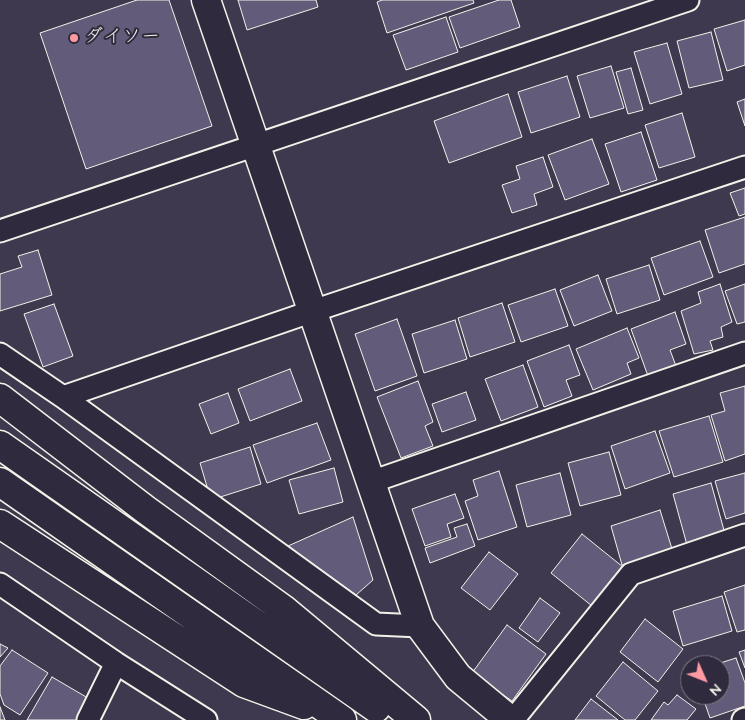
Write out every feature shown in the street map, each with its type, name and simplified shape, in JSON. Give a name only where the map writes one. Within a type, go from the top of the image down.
[{"type":"street","points":[[206,0],[420,626],[458,677],[512,720],[631,574],[745,535]]},
{"type":"street","points":[[0,231],[688,0]]},
{"type":"street","points":[[63,397],[313,311],[745,167]]},
{"type":"street","points":[[371,482],[745,353]]},
{"type":"street","points":[[0,354],[63,397],[376,624],[420,626]]},
{"type":"street","points":[[0,398],[146,510],[283,609],[416,720]]},
{"type":"street","points":[[0,446],[394,720]]},
{"type":"street","points":[[0,482],[341,719]]},
{"type":"street","points":[[0,524],[244,683],[341,719]]},
{"type":"street","points":[[0,584],[116,663],[206,720]]},
{"type":"street","points":[[88,720],[116,663]]},
{"type":"building","points":[[137,0],[169,0],[212,126],[86,169],[40,33]]},
{"type":"building","points":[[238,0],[316,0],[318,7],[247,30]]},
{"type":"building","points":[[382,0],[473,0],[474,3],[387,33],[377,2]]},
{"type":"building","points":[[499,0],[511,0],[520,27],[460,48],[449,17]]},
{"type":"building","points":[[446,17],[458,52],[406,70],[393,35]]},
{"type":"building","points":[[745,20],[745,65],[727,71],[714,29]]},
{"type":"building","points":[[711,32],[723,80],[689,88],[677,41]]},
{"type":"building","points":[[667,43],[682,94],[650,104],[634,52]]},
{"type":"building","points":[[611,66],[624,108],[590,118],[577,76]]},
{"type":"building","points":[[631,68],[643,110],[628,114],[616,72]]},
{"type":"building","points":[[567,76],[580,117],[531,133],[518,92]]},
{"type":"building","points":[[508,94],[522,137],[449,163],[434,121]]},
{"type":"building","points":[[745,99],[745,126],[737,102]]},
{"type":"building","points":[[682,113],[695,157],[659,168],[645,125]]},
{"type":"building","points":[[641,132],[657,180],[621,192],[605,144]]},
{"type":"building","points":[[592,139],[609,184],[565,200],[548,155]]},
{"type":"building","points":[[543,157],[553,187],[534,194],[537,205],[512,213],[502,185],[520,179],[516,166]]},
{"type":"building","points":[[745,188],[745,214],[739,216],[730,193]]},
{"type":"building","points":[[745,217],[745,264],[719,273],[705,230]]},
{"type":"building","points":[[700,241],[713,277],[664,295],[651,258]]},
{"type":"building","points":[[38,250],[52,295],[0,311],[0,274],[22,267],[18,256]]},
{"type":"building","points":[[649,265],[660,300],[617,314],[606,279]]},
{"type":"building","points":[[598,275],[612,311],[574,326],[560,290]]},
{"type":"building","points":[[720,284],[732,322],[721,327],[723,337],[710,341],[713,350],[694,354],[681,311],[701,303],[698,292]]},
{"type":"building","points":[[745,284],[745,322],[737,324],[725,291]]},
{"type":"building","points":[[555,289],[568,326],[521,342],[508,305]]},
{"type":"building","points":[[502,303],[515,342],[470,357],[458,318]]},
{"type":"building","points":[[54,304],[73,356],[43,367],[24,314]]},
{"type":"building","points":[[675,312],[686,344],[670,350],[676,366],[648,376],[631,329]]},
{"type":"building","points":[[397,319],[417,376],[375,391],[355,334]]},
{"type":"building","points":[[455,320],[467,359],[424,373],[412,334]]},
{"type":"building","points":[[627,328],[639,358],[627,363],[631,374],[593,390],[576,349]]},
{"type":"building","points":[[569,345],[580,375],[566,380],[572,396],[544,407],[527,361]]},
{"type":"building","points":[[523,365],[538,407],[501,421],[485,379]]},
{"type":"building","points":[[290,369],[302,401],[250,421],[238,389]]},
{"type":"building","points":[[418,381],[433,422],[425,426],[433,446],[401,458],[377,397]]},
{"type":"building","points":[[745,386],[745,454],[725,461],[711,415],[725,411],[720,393]]},
{"type":"building","points":[[466,392],[476,420],[442,432],[432,404]]},
{"type":"building","points":[[228,393],[239,423],[211,434],[199,404]]},
{"type":"building","points":[[709,416],[723,462],[674,477],[659,431]]},
{"type":"building","points":[[317,423],[331,460],[267,483],[253,445]]},
{"type":"building","points":[[655,431],[670,473],[625,489],[611,446]]},
{"type":"building","points":[[250,447],[261,484],[211,500],[200,463]]},
{"type":"building","points":[[609,452],[621,495],[580,506],[568,463]]},
{"type":"building","points":[[334,468],[343,502],[299,514],[289,480]]},
{"type":"building","points":[[499,471],[517,527],[478,540],[465,501],[478,496],[473,480]]},
{"type":"building","points":[[560,473],[571,515],[527,527],[516,485]]},
{"type":"building","points":[[745,473],[745,513],[726,519],[715,481]]},
{"type":"building","points":[[711,483],[725,534],[687,545],[673,494]]},
{"type":"building","points":[[455,494],[464,518],[447,524],[451,537],[425,546],[412,509]]},
{"type":"building","points":[[660,510],[672,549],[622,565],[611,526]]},
{"type":"building","points":[[353,517],[373,580],[356,595],[288,546]]},
{"type":"building","points":[[467,524],[475,546],[430,563],[425,548],[457,537],[454,528]]},
{"type":"building","points":[[582,534],[623,567],[592,606],[551,573]]},
{"type":"building","points":[[489,552],[518,574],[490,610],[461,588]]},
{"type":"building","points":[[745,585],[745,630],[737,632],[724,592]]},
{"type":"building","points":[[722,596],[732,631],[683,646],[673,611]]},
{"type":"building","points":[[540,598],[560,613],[538,642],[519,628]]},
{"type":"building","points":[[645,619],[683,649],[658,682],[620,652]]},
{"type":"building","points":[[507,625],[546,654],[512,701],[472,673]]},
{"type":"building","points":[[0,644],[8,648],[0,657]]},
{"type":"building","points":[[12,650],[48,673],[20,715],[4,705],[0,694],[0,666]]},
{"type":"building","points":[[745,650],[745,668],[739,652]]},
{"type":"building","points":[[736,658],[745,683],[745,706],[710,718],[705,705],[730,705],[730,660]]},
{"type":"building","points":[[623,662],[658,691],[635,720],[625,720],[596,696]]},
{"type":"building","points":[[52,677],[93,701],[82,720],[27,720]]},
{"type":"building","points":[[677,695],[680,697],[680,705],[691,705],[696,709],[687,720],[651,720],[664,702],[668,705]]},
{"type":"building","points":[[591,699],[618,720],[575,720]]},
{"type":"building","points":[[0,707],[5,720],[0,720]]},
{"type":"place","name":"ダイソー","points":[[74,38]]}]
